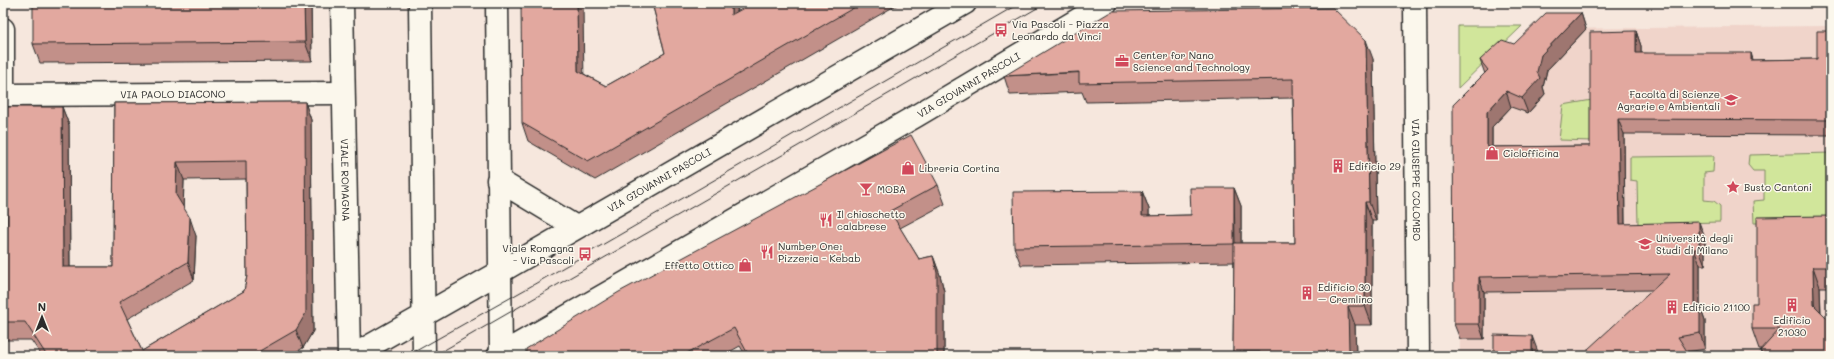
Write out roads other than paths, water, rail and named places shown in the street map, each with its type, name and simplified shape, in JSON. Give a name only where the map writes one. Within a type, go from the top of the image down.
[{"type":"street","name":"VIALE ROMAGNA","points":[[342,3],[350,356]]},
{"type":"street","points":[[420,3],[424,356]]},
{"type":"street","points":[[497,3],[500,355]]},
{"type":"street","name":"VIA GIOVANNI PASCOLI","points":[[350,356],[500,272],[965,3]]},
{"type":"street","name":"VIA GIOVANNI PASCOLI","points":[[500,355],[916,116],[1106,3]]},
{"type":"street","name":"VIA GIUSEPPE COLOMBO","points":[[1415,3],[1418,356]]},
{"type":"street","points":[[3,29],[3,95]]},
{"type":"street","name":"VIA PAOLO DIACONO","points":[[3,95],[343,93]]},
{"type":"street","points":[[498,180],[576,227]]},
{"type":"tram line","points":[[407,356],[526,289],[1020,3]]},
{"type":"tram line","points":[[434,356],[1046,3]]},
{"type":"place","name":"Via Pascoli - Piazza Leonardo da Vinci","points":[[1001,30]]},
{"type":"place","name":"Center for Nano Science and Technology","points":[[1122,61]]},
{"type":"place","name":"Facoltà di Scienze Agrarie e Ambientali","points":[[1731,100]]},
{"type":"place","name":"Ciclofficina","points":[[1492,153]]},
{"type":"place","name":"Edificio 29","points":[[1338,166]]},
{"type":"place","name":"Libreria Cortina","points":[[908,168]]},
{"type":"place","name":"Busto Cantoni","points":[[1733,187]]},
{"type":"place","name":"MOBA","points":[[866,189]]},
{"type":"place","name":"Il chioschetto calabrese","points":[[826,220]]},
{"type":"place","name":"Università degli Studi di Milano","points":[[1645,244]]},
{"type":"place","name":"Number One: Pizzeria - Kebab","points":[[767,252]]},
{"type":"place","name":"Viale Romagna - Via Pascoli","points":[[585,254]]},
{"type":"place","name":"Effetto Ottico","points":[[745,265]]},
{"type":"place","name":"Edificio 30 – Cremlino","points":[[1307,293]]},
{"type":"place","name":"Edificio 21030","points":[[1792,305]]},
{"type":"place","name":"Edificio 21100","points":[[1672,307]]}]
